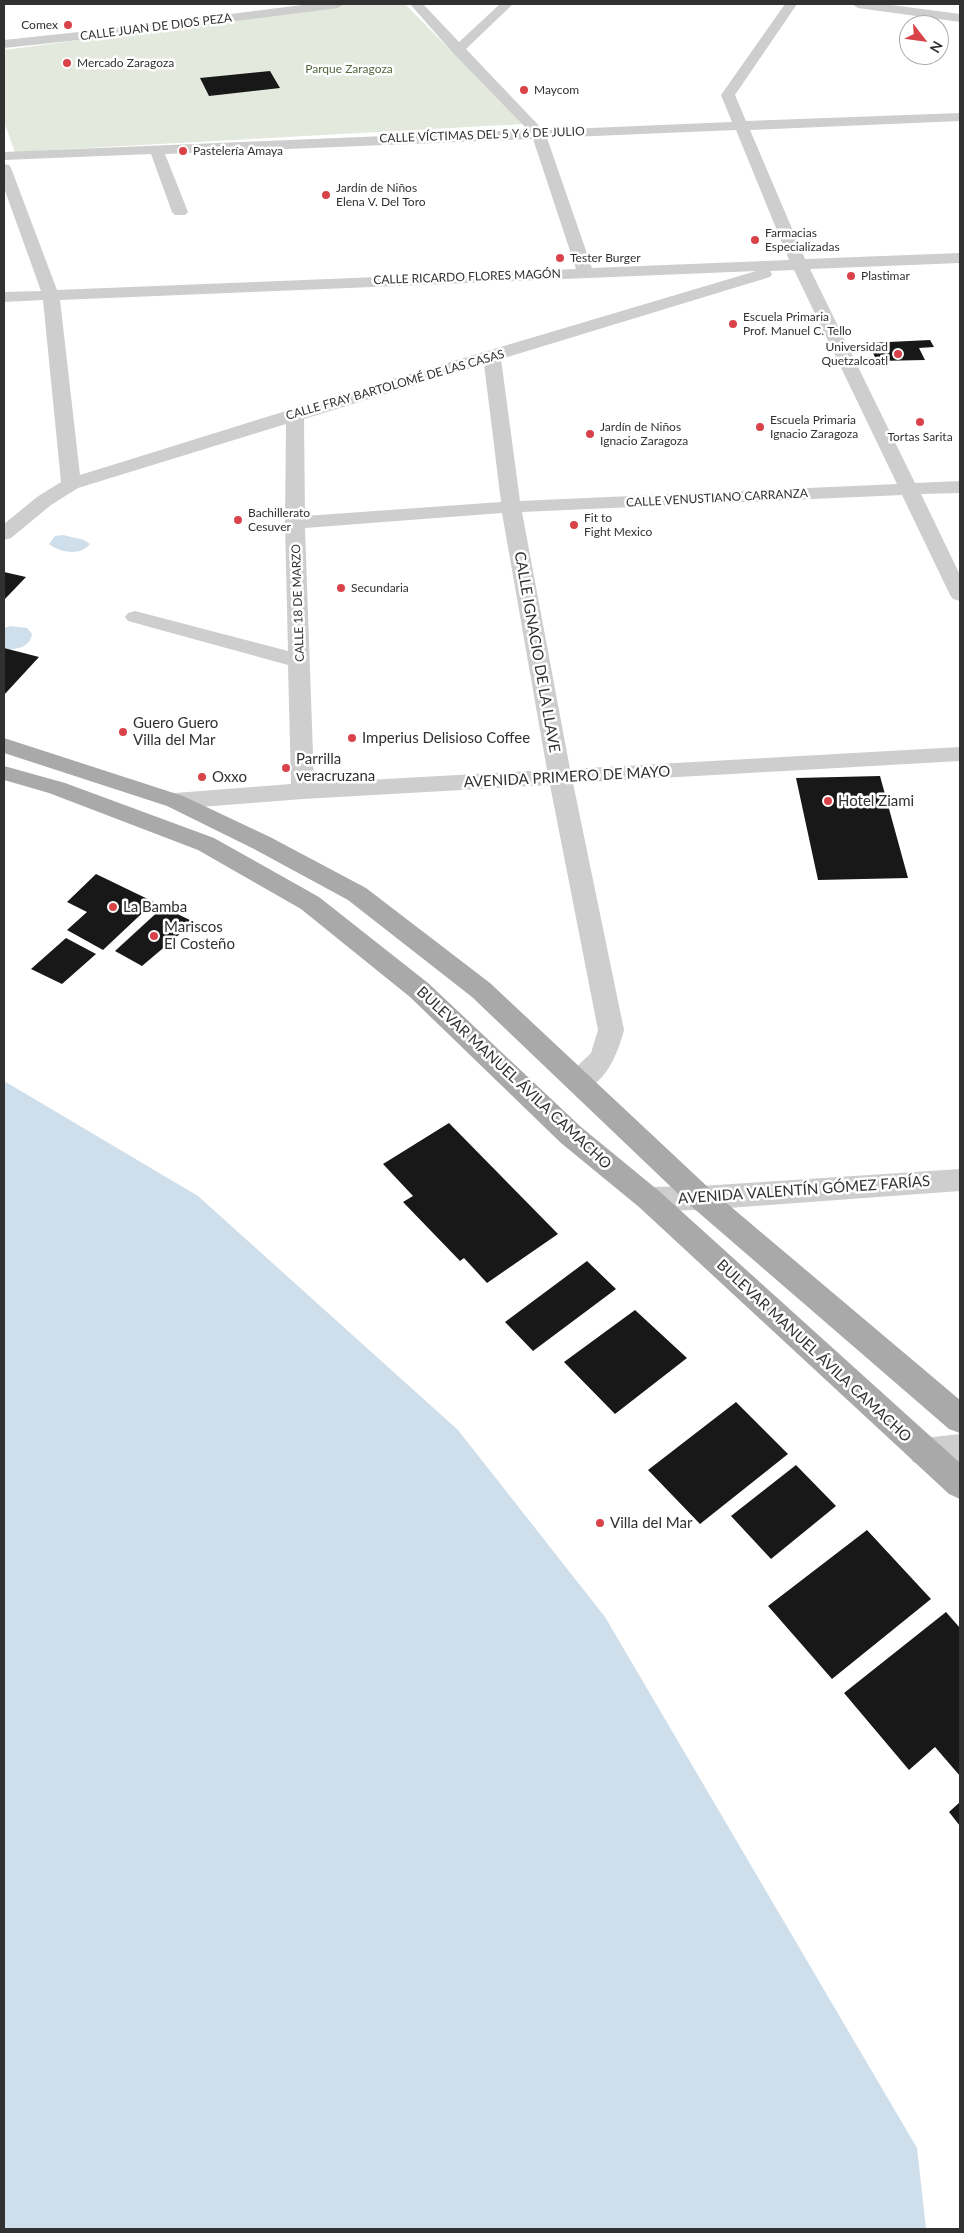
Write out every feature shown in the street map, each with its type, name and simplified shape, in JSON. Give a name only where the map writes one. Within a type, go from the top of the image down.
[{"type":"main road","points":[[4,744],[175,802],[262,843],[357,894],[481,990],[701,1198],[960,1419]]},
{"type":"main road","name":"BULEVAR MANUEL ÁVILA CAMACHO","points":[[4,773],[57,788],[206,844],[310,903],[419,990],[571,1135],[649,1199],[960,1484]]},
{"type":"street","points":[[210,20],[228,4]]},
{"type":"street","name":"CALLE JUAN DE DIOS PEZA","points":[[4,44],[338,4]]},
{"type":"street","points":[[416,4],[538,133],[585,272]]},
{"type":"street","points":[[458,50],[507,4]]},
{"type":"street","points":[[791,4],[728,95],[742,124],[799,264],[911,490],[960,595]]},
{"type":"street","points":[[858,4],[960,18]]},
{"type":"street","name":"CALLE VÍCTIMAS DEL 5 Y 6 DE JULIO","points":[[4,156],[742,124],[960,117]]},
{"type":"street","points":[[156,150],[180,212]]},
{"type":"street","points":[[4,168],[51,295],[71,484]]},
{"type":"street","name":"CALLE RICARDO FLORES MAGÓN","points":[[4,297],[960,258]]},
{"type":"street","name":"CALLE FRAY BARTOLOMÉ DE LAS CASAS","points":[[4,534],[44,500],[71,484],[295,414],[492,357],[799,264]]},
{"type":"street","name":"CALLE IGNACIO DE LA LLAVE","points":[[492,357],[511,507],[560,778],[611,1030],[606,1051],[598,1066],[579,1081]]},
{"type":"street","name":"CALLE 18 DE MARZO","points":[[295,414],[295,523],[303,792]]},
{"type":"street","name":"CALLE VENUSTIANO CARRANZA","points":[[295,523],[511,507],[960,487]]},
{"type":"street","points":[[135,617],[300,661]]},
{"type":"street","name":"AVENIDA PRIMERO DE MAYO","points":[[175,802],[303,792],[960,754]]},
{"type":"street","name":"AVENIDA VALENTÍN GÓMEZ FARÍAS","points":[[649,1199],[701,1198],[960,1180]]},
{"type":"street","points":[[924,1452],[960,1448]]},
{"type":"green space","name":"Parque Zaragoza","points":[[350,4],[405,4],[523,124],[15,152],[4,122],[4,50]]},
{"type":"water","points":[[63,535],[84,540],[90,544],[76,552],[70,552],[49,544],[55,536]]},
{"type":"water","points":[[10,626],[27,628],[32,634],[31,639],[21,647],[4,649],[4,628]]},
{"type":"water","points":[[4,1081],[198,1196],[458,1430],[605,1617],[917,2148],[926,2229],[4,2229]]},
{"type":"building","points":[[270,71],[280,88],[209,96],[200,78]]},
{"type":"building","name":"Universidad Quetzalcoatl","points":[[930,340],[934,347],[919,348],[925,360],[877,361],[868,343]]},
{"type":"building","points":[[4,572],[26,577],[4,600]]},
{"type":"building","points":[[4,648],[39,657],[4,695]]},
{"type":"building","points":[[880,776],[908,878],[818,880],[796,778]]},
{"type":"building","name":"La Bamba","points":[[96,874],[154,902],[103,950],[67,930],[87,912],[67,902]]},
{"type":"building","name":"Mariscos El Costeño","points":[[163,907],[194,922],[142,966],[115,951]]},
{"type":"building","points":[[66,938],[96,954],[62,984],[31,969]]},
{"type":"building","points":[[449,1123],[558,1234],[487,1283],[464,1258],[460,1261],[403,1202],[413,1196],[383,1164]]},
{"type":"building","points":[[587,1261],[616,1289],[533,1351],[505,1322]]},
{"type":"building","points":[[635,1310],[687,1358],[615,1414],[564,1362]]},
{"type":"building","points":[[736,1402],[788,1454],[700,1524],[648,1470]]},
{"type":"building","points":[[796,1465],[836,1506],[771,1559],[731,1516]]},
{"type":"building","points":[[867,1530],[931,1599],[832,1679],[768,1606]]},
{"type":"building","points":[[946,1612],[960,1628],[960,1776],[935,1747],[909,1770],[844,1693]]},
{"type":"building","points":[[960,1802],[960,1826],[949,1812]]},
{"type":"place","name":"Comex","points":[[68,25]]},
{"type":"place","name":"Mercado Zaragoza","points":[[67,63]]},
{"type":"place","name":"Maycom","points":[[524,90]]},
{"type":"place","name":"Pastelería Amaya","points":[[183,151]]},
{"type":"place","name":"Jardín de Niños Elena V. Del Toro","points":[[326,195]]},
{"type":"place","name":"Farmacias Especializadas","points":[[755,240]]},
{"type":"place","name":"Tester Burger","points":[[560,258]]},
{"type":"place","name":"Plastimar","points":[[851,276]]},
{"type":"place","name":"Escuela Primaria Prof. Manuel C. Tello","points":[[733,324]]},
{"type":"place","name":"Universidad Quetzalcoatl","points":[[898,354]]},
{"type":"place","name":"Tortas Sarita","points":[[920,422]]},
{"type":"place","name":"Escuela Primaria Ignacio Zaragoza","points":[[760,427]]},
{"type":"place","name":"Jardín de Niños Ignacio Zaragoza","points":[[590,434]]},
{"type":"place","name":"Bachillerato Cesuver","points":[[238,520]]},
{"type":"place","name":"Fit to Fight Mexico","points":[[574,525]]},
{"type":"place","name":"Secundaria","points":[[341,588]]},
{"type":"place","name":"Guero Guero Villa del Mar","points":[[123,732]]},
{"type":"place","name":"Imperius Delisioso Coffee","points":[[352,738]]},
{"type":"place","name":"Parrilla veracruzana","points":[[286,768]]},
{"type":"place","name":"Oxxo","points":[[202,777]]},
{"type":"place","name":"Hotel Ziami","points":[[828,801]]},
{"type":"place","name":"La Bamba","points":[[113,907]]},
{"type":"place","name":"Mariscos El Costeño","points":[[154,936]]},
{"type":"place","name":"Villa del Mar","points":[[600,1523]]}]
